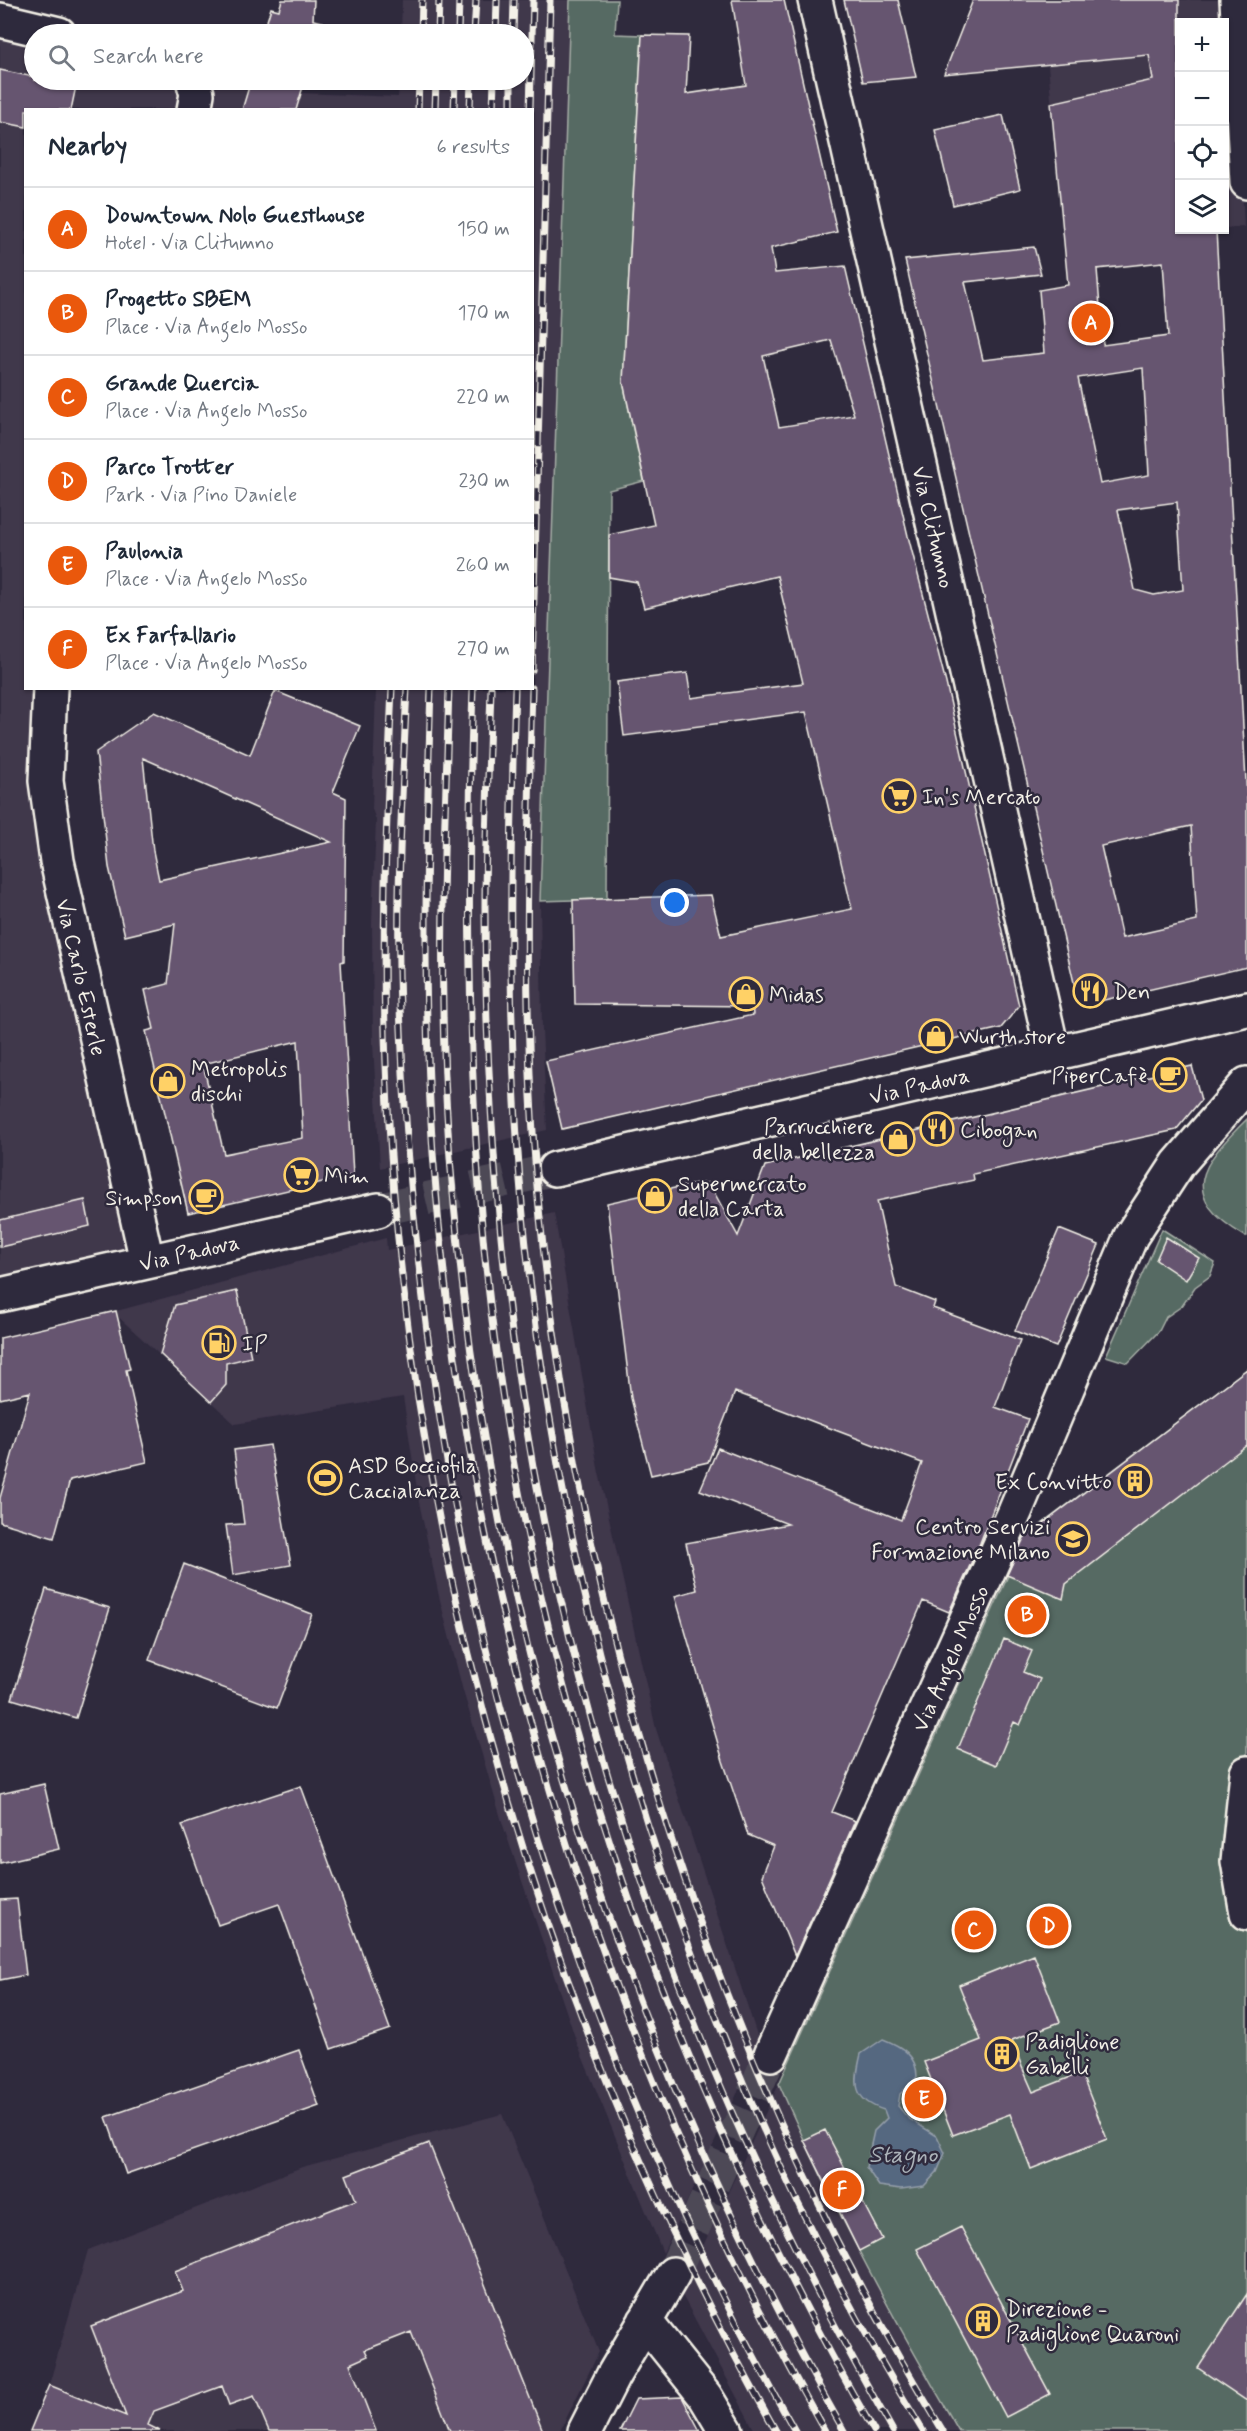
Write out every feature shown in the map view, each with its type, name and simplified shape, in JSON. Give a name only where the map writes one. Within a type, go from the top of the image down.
[{"type":"street","name":"Via Clitumno","points":[[815,0],[1053,1054]]},
{"type":"street","points":[[1237,0],[1247,182]]},
{"type":"street","points":[[0,20],[24,26]]},
{"type":"street","points":[[194,108],[196,90]]},
{"type":"street","name":"Via Carlo Esterle","points":[[50,690],[46,781],[57,861],[147,1261]]},
{"type":"street","name":"Via Padova","points":[[555,1169],[1247,1009]]},
{"type":"street","name":"Via Angelo Mosso","points":[[771,2054],[1010,1523],[1131,1236],[1178,1164],[1247,1084]]},
{"type":"street","name":"Via Padova","points":[[0,1295],[378,1210]]},
{"type":"street","points":[[1247,1773],[1238,1862],[1247,1913]]},
{"type":"street","points":[[585,2431],[673,2274]]},
{"type":"street","points":[[645,2321],[705,2396],[726,2431]]},
{"type":"shaded area","points":[[402,0],[617,0],[615,34],[642,35],[623,382],[644,481],[609,490],[607,899],[540,901],[542,1030],[547,1130],[380,1168],[373,1044],[372,923],[376,820],[372,809],[376,690],[534,690],[534,108],[202,108],[207,90],[290,90],[301,93],[398,97],[398,90],[534,90],[534,24],[401,24]]},
{"type":"shaded area","points":[[1061,0],[1233,0],[1244,227],[1229,228],[1229,18],[1175,18],[1175,234],[1064,245],[1048,65],[1036,65]]},
{"type":"shaded area","points":[[0,39],[24,44],[24,90],[176,90],[186,99],[188,108],[24,108],[24,690],[48,690],[43,754],[144,1259],[0,1292]]},
{"type":"shaded area","points":[[554,1213],[598,1468],[656,1729],[760,2044],[663,2253],[578,2046],[503,1825],[463,1691],[439,1596],[419,1502],[403,1397],[235,1424],[113,1312],[386,1238],[387,1250]]},
{"type":"shaded area","points":[[779,2084],[859,2251],[914,2355],[959,2431],[755,2431],[681,2293]]},
{"type":"shaded area","points":[[502,2114],[599,2352],[560,2431],[162,2431],[49,2385],[88,2250],[302,2167]]},
{"type":"green space","points":[[570,0],[617,0],[615,34],[642,35],[623,382],[644,481],[609,490],[607,899],[540,901]]},
{"type":"green space","points":[[1247,1119],[1247,1236],[1245,1236],[1223,1221],[1210,1207],[1203,1193],[1203,1179],[1208,1165],[1218,1151]]},
{"type":"green space","points":[[1162,1229],[1215,1263],[1210,1276],[1195,1287],[1182,1306],[1166,1317],[1159,1331],[1128,1363],[1106,1356]]},
{"type":"green space","points":[[1247,1369],[1247,2431],[959,2431],[864,2261],[779,2084],[1026,1536]]},
{"type":"water","name":"Stagno","points":[[883,2039],[907,2052],[916,2069],[917,2077],[900,2094],[898,2106],[908,2118],[937,2136],[945,2153],[937,2172],[924,2186],[901,2189],[879,2186],[866,2167],[874,2131],[887,2118],[884,2110],[861,2096],[857,2074],[861,2054]]},
{"type":"building","points":[[282,0],[314,0],[313,20],[323,22],[322,24],[266,24],[271,8],[279,10]]},
{"type":"building","points":[[732,0],[784,0],[837,232],[771,248],[775,273],[845,266],[908,536],[946,683],[1019,1006],[1001,1028],[562,1129],[546,1061],[753,1015],[752,1006],[575,1004],[573,900],[711,895],[721,936],[852,909],[806,712],[624,736],[617,682],[687,673],[691,698],[803,683],[777,576],[644,608],[637,582],[609,577],[609,535],[654,525],[623,382],[642,35],[689,36],[686,94],[746,85]],"holes":[[[831,340],[854,415],[779,427],[763,356]]]},
{"type":"building","points":[[844,0],[898,0],[916,77],[863,82]]},
{"type":"building","points":[[973,0],[1179,0],[1179,18],[1175,18],[1175,234],[1216,234],[1247,800],[1247,967],[1100,1001],[1075,987],[905,260],[1034,247],[1041,274],[965,282],[983,360],[1044,353],[1039,290],[1068,285],[1051,103],[1153,80],[1149,55],[944,74]],"holes":[[[1163,262],[1168,336],[1103,345],[1097,269]],[[1143,368],[1149,475],[1100,484],[1078,378]],[[1177,502],[1183,590],[1154,595],[1135,590],[1118,510]],[[1191,826],[1197,921],[1122,938],[1101,846]]]},
{"type":"building","points":[[0,70],[24,75],[24,90],[75,90],[71,108],[24,108],[24,127],[0,122]]},
{"type":"building","points":[[248,90],[302,90],[297,108],[243,108]]},
{"type":"building","points":[[1003,115],[1020,189],[953,205],[935,130]]},
{"type":"building","points":[[275,691],[360,726],[333,792],[346,798],[344,961],[341,962],[353,1175],[188,1213],[146,1031],[154,1029],[145,990],[168,984],[175,924],[125,936],[109,867],[96,752],[154,712],[250,755]],"holes":[[[143,758],[220,792],[331,842],[159,880],[153,851]],[[298,1041],[303,1138],[224,1154],[203,1064]]]},
{"type":"building","points":[[1192,1066],[1201,1100],[1176,1130],[973,1174],[974,1180],[877,1201],[896,1287],[935,1302],[933,1308],[1020,1340],[995,1407],[1028,1419],[980,1543],[949,1612],[923,1601],[832,1812],[855,1821],[795,1956],[762,1876],[774,1846],[748,1835],[723,1761],[675,1596],[697,1590],[686,1543],[788,1524],[700,1490],[718,1448],[901,1520],[922,1463],[735,1392],[708,1462],[651,1475],[631,1398],[607,1203],[697,1183],[709,1183],[738,1236],[765,1166]]},
{"type":"building","points":[[85,1200],[90,1226],[0,1247],[0,1220]]},
{"type":"building","points":[[1059,1229],[1099,1245],[1056,1347],[1015,1331]]},
{"type":"building","points":[[1166,1237],[1199,1258],[1186,1280],[1156,1260]]},
{"type":"building","name":"IP","points":[[237,1291],[251,1357],[226,1363],[226,1385],[211,1402],[160,1354],[175,1305]]},
{"type":"building","points":[[116,1311],[130,1369],[126,1370],[147,1462],[70,1480],[54,1538],[0,1522],[0,1498],[30,1392],[0,1399],[0,1338]]},
{"type":"building","name":"Ex Convitto","points":[[1247,1369],[1247,1445],[1066,1584],[1063,1599],[1007,1575],[1024,1538]]},
{"type":"building","points":[[270,1445],[291,1565],[233,1575],[226,1525],[244,1524],[234,1450]]},
{"type":"building","points":[[184,1564],[312,1614],[277,1708],[149,1660]]},
{"type":"building","points":[[46,1589],[110,1608],[76,1718],[12,1699]]},
{"type":"building","points":[[1004,1639],[1032,1651],[1023,1672],[1040,1679],[1020,1725],[1014,1722],[996,1765],[958,1749]]},
{"type":"building","points":[[44,1784],[59,1849],[0,1863],[0,1794]]},
{"type":"building","points":[[301,1786],[390,2029],[331,2049],[279,1904],[218,1925],[182,1825]]},
{"type":"building","points":[[17,1899],[26,1975],[0,1980],[0,1900]]},
{"type":"building","name":"Padiglione Gabelli","points":[[1034,1955],[1060,2022],[1012,2040],[1022,2067],[1033,2092],[1081,2073],[1107,2139],[1031,2169],[1010,2114],[953,2135],[924,2062],[981,2040],[959,1985]]},
{"type":"building","points":[[299,2050],[319,2106],[126,2174],[106,2117]]},
{"type":"building","points":[[825,2130],[882,2239],[859,2251],[804,2140]]},
{"type":"building","points":[[429,2143],[543,2431],[450,2431],[411,2332],[365,2350],[368,2356],[350,2364],[376,2431],[269,2431],[254,2396],[229,2405],[222,2386],[154,2411],[148,2425],[160,2431],[30,2431],[49,2385],[126,2416],[91,2326],[183,2291],[175,2271],[356,2200],[346,2175]]},
{"type":"building","name":"Direzione - Padiglione Quaroni","points":[[961,2227],[1050,2394],[1006,2417],[917,2249]]},
{"type":"building","points":[[1247,2294],[1247,2401],[1198,2368]]},
{"type":"building","points":[[682,2397],[700,2431],[620,2431],[636,2399]]},
{"type":"tunnel","points":[[378,1210],[555,1169]]},
{"type":"tunnel","points":[[673,2274],[771,2054]]},
{"type":"railway","points":[[421,24],[422,0]]},
{"type":"railway","points":[[438,24],[439,0]]},
{"type":"railway","points":[[458,24],[459,0]]},
{"type":"railway","points":[[475,24],[476,0]]},
{"type":"railway","points":[[496,24],[497,0]]},
{"type":"railway","points":[[513,24],[514,0]]},
{"type":"railway","points":[[532,24],[533,0]]},
{"type":"railway","points":[[534,596],[550,0]]},
{"type":"railway","points":[[418,108],[419,90]]},
{"type":"railway","points":[[435,108],[436,90]]},
{"type":"railway","points":[[454,108],[455,90]]},
{"type":"railway","points":[[470,108],[471,90]]},
{"type":"railway","points":[[493,108],[494,90]]},
{"type":"railway","points":[[511,90],[511,108]]},
{"type":"railway","points":[[530,108],[531,90]]},
{"type":"railway","points":[[392,690],[384,950],[388,1107],[402,1281],[427,1453],[462,1623],[506,1792],[560,1957],[623,2119],[695,2277],[776,2431]]},
{"type":"railway","points":[[407,690],[400,848],[399,967],[412,1195],[434,1381],[467,1564],[510,1743],[564,1920],[630,2094],[707,2264],[795,2431]]},
{"type":"railway","points":[[431,690],[426,979],[433,1153],[450,1321],[476,1488],[512,1652],[557,1814],[611,1973],[674,2130],[745,2282],[825,2431]]},
{"type":"railway","points":[[449,690],[443,967],[449,1148],[463,1289],[484,1439],[514,1588],[551,1735],[596,1879],[648,2022],[707,2161],[772,2298],[844,2431]]},
{"type":"railway","points":[[473,690],[470,957],[477,1159],[482,1226],[501,1385],[529,1542],[566,1697],[612,1850],[667,2000],[729,2147],[798,2291],[874,2431]]},
{"type":"railway","points":[[491,690],[486,825],[485,947],[493,1146],[500,1226],[520,1386],[548,1543],[586,1698],[631,1850],[685,1999],[747,2146],[816,2290],[893,2431]]},
{"type":"railway","points":[[515,690],[511,834],[511,980],[516,1126],[529,1272],[551,1424],[581,1575],[618,1725],[663,1873],[717,2018],[777,2160],[846,2298],[923,2431]]},
{"type":"railway","points":[[532,690],[527,953],[534,1152],[540,1218],[561,1378],[590,1536],[628,1693],[674,1847],[729,1999],[792,2147],[863,2291],[943,2431]]},
{"type":"place","name":"Downtown Nolo Guesthouse","points":[[1091,323]]},
{"type":"place","name":"In's Mercato","points":[[899,796]]},
{"type":"place","name":"Den","points":[[1090,991]]},
{"type":"place","name":"Midas","points":[[746,994]]},
{"type":"place","name":"Wurth store","points":[[936,1036]]},
{"type":"place","name":"PiperCafè","points":[[1170,1075]]},
{"type":"place","name":"Metropolis dischi","points":[[168,1081]]},
{"type":"place","name":"Cibogan","points":[[937,1129]]},
{"type":"place","name":"Parrucchiere della bellezza","points":[[898,1139]]},
{"type":"place","name":"Mim","points":[[301,1175]]},
{"type":"place","name":"Supermercato della Carta","points":[[655,1196]]},
{"type":"place","name":"Simpson","points":[[206,1197]]},
{"type":"place","name":"IP","points":[[219,1343]]},
{"type":"place","name":"ASD Bocciofila Caccialanza","points":[[325,1478]]},
{"type":"place","name":"Ex Convitto","points":[[1135,1481]]},
{"type":"place","name":"Centro Servizi Formazione Milano","points":[[1073,1539]]},
{"type":"place","name":"Progetto SBEM","points":[[1027,1615]]},
{"type":"place","name":"Parco Trotter","points":[[1049,1926]]},
{"type":"place","name":"Grande Quercia","points":[[974,1930]]},
{"type":"place","name":"Padiglione Gabelli","points":[[1002,2054]]},
{"type":"place","name":"Paulonia","points":[[924,2099]]},
{"type":"place","name":"Ex Farfallario","points":[[842,2190]]},
{"type":"place","name":"Direzione - Padiglione Quaroni","points":[[983,2321]]}]
